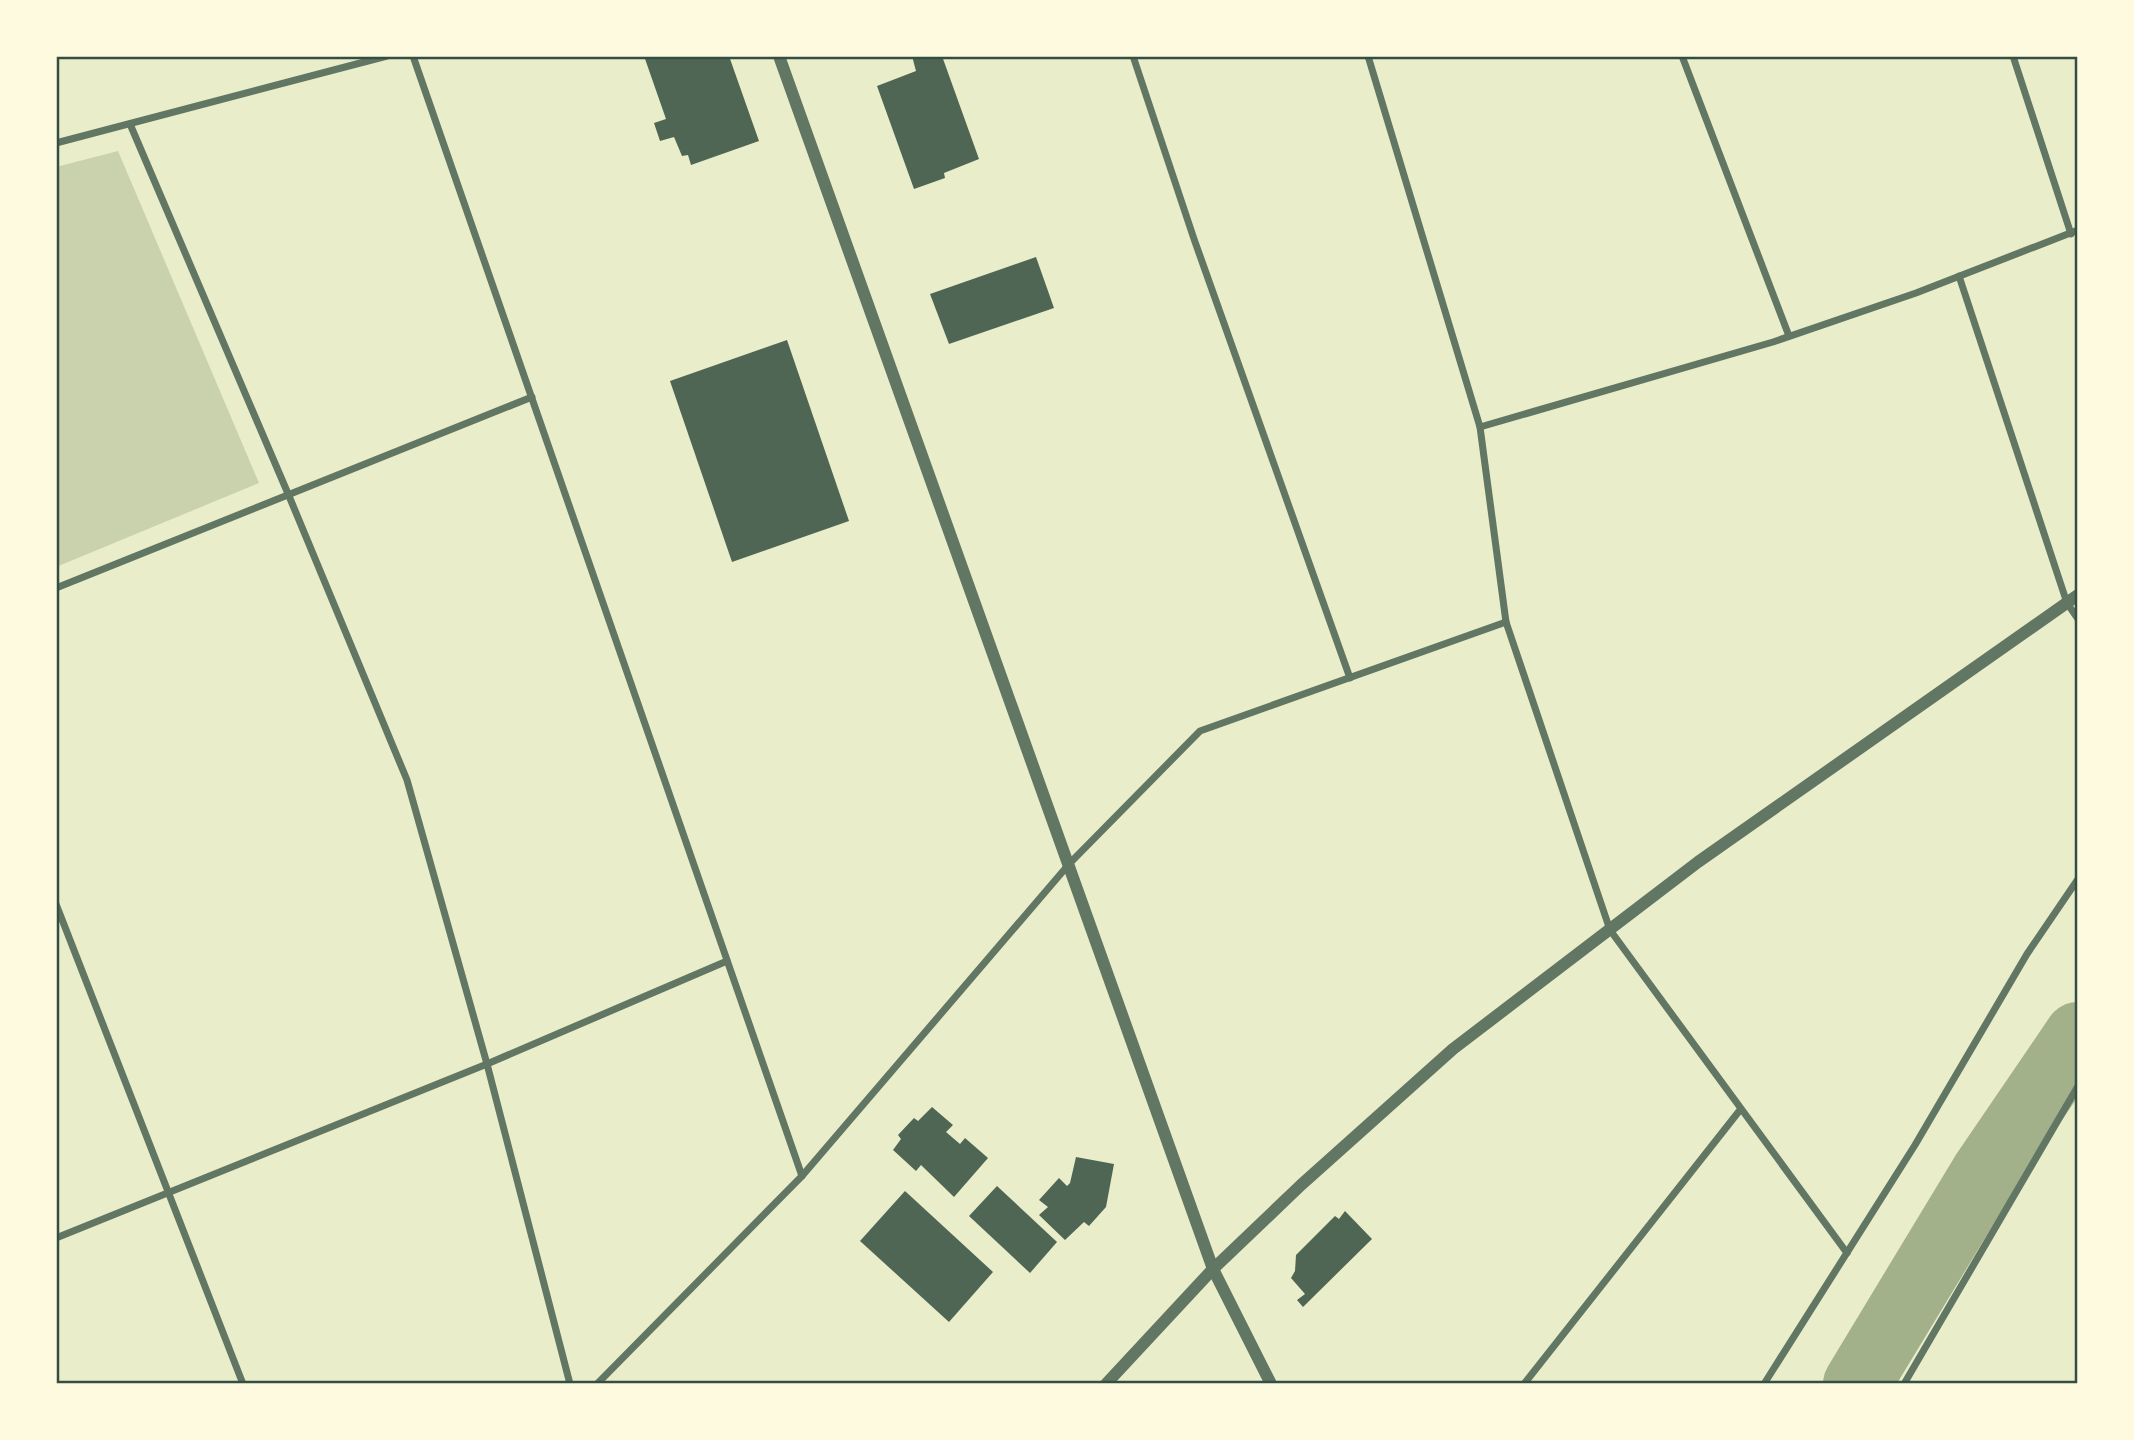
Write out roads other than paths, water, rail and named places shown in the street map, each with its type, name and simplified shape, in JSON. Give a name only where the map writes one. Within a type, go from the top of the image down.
[{"type":"street","points":[[56,143],[387,56]]},
{"type":"street","points":[[413,56],[802,1176]]},
{"type":"street","points":[[779,56],[1213,1269],[1271,1384]]},
{"type":"street","points":[[1133,56],[1194,239],[1350,678]]},
{"type":"street","points":[[1368,56],[1480,427],[1506,622],[1610,930],[1847,1253]]},
{"type":"street","points":[[1682,56],[1789,336]]},
{"type":"street","points":[[1480,427],[1789,336],[2075,232],[2013,56]]},
{"type":"street","points":[[131,124],[407,780],[487,1064],[570,1384]]},
{"type":"street","points":[[1959,276],[2078,619]]},
{"type":"street","points":[[56,588],[531,397]]},
{"type":"street","points":[[1106,1384],[1213,1269],[1301,1185],[1453,1049],[1698,862],[2073,599]]},
{"type":"street","points":[[597,1384],[802,1176],[1069,863],[1200,731],[1506,622]]},
{"type":"street","points":[[1764,1384],[1915,1145],[2027,954],[2078,879]]},
{"type":"street","points":[[56,904],[243,1384]]},
{"type":"street","points":[[56,1238],[487,1064],[727,961]]},
{"type":"street","points":[[1904,1384],[2078,1086]]},
{"type":"street","points":[[1524,1384],[1740,1110]]},
{"type":"waterway","points":[[1857,1384],[1984,1174],[2078,1036]]}]
